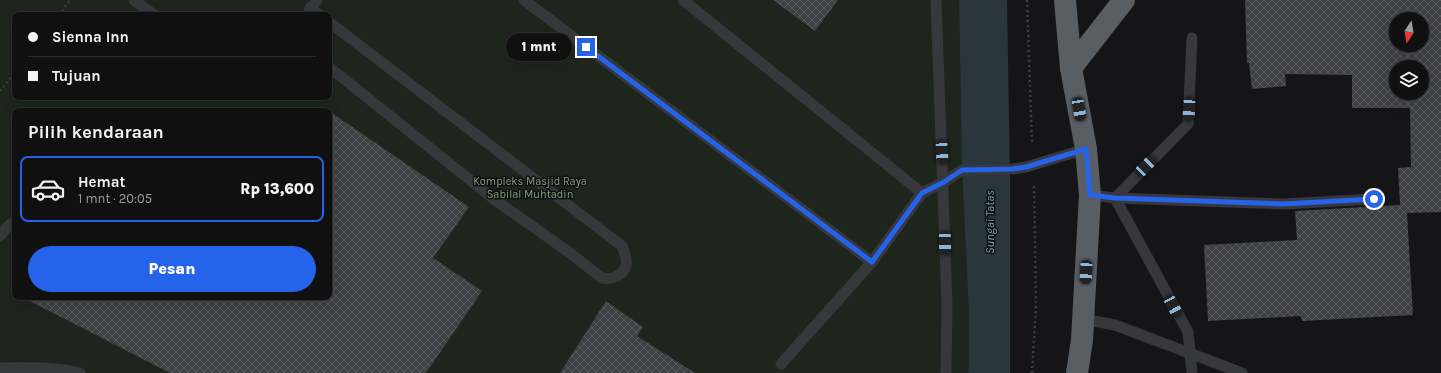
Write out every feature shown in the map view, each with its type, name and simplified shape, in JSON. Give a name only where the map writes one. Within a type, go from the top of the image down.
[{"type":"highway","points":[[1064,0],[1071,68],[1086,149],[1090,195],[1082,340],[1077,373]]},
{"type":"highway","points":[[1071,68],[1124,0]]},
{"type":"lane","points":[[134,0],[150,12]]},
{"type":"lane","points":[[524,0],[872,262]]},
{"type":"lane","points":[[683,0],[922,193]]},
{"type":"lane","points":[[936,0],[944,182],[947,304],[946,373]]},
{"type":"lane","points":[[332,24],[622,246],[626,256],[626,265],[623,271],[618,276],[610,279],[602,278],[566,250],[495,200],[332,69]]},
{"type":"lane","points":[[1115,198],[1188,124],[1192,38]]},
{"type":"lane","points":[[781,364],[872,262],[922,193],[944,182],[962,170],[1012,169],[1026,167],[1086,149]]},
{"type":"lane","points":[[1090,195],[1115,198],[1283,204],[1374,199]]},
{"type":"lane","points":[[1115,198],[1188,332],[1192,373]]},
{"type":"lane","points":[[0,236],[10,224]]},
{"type":"lane","points":[[1083,319],[1115,325],[1242,373]]},
{"type":"lane","points":[[0,368],[44,368],[68,370],[80,373]]},
{"type":"path","points":[[61,12],[70,0]]},
{"type":"path","points":[[0,91],[12,76]]},
{"type":"green space","name":"Kompleks Masjid Raya Sabilal Muhtadin","points":[[0,0],[959,0],[962,170],[969,316],[968,373],[0,373]]},
{"type":"water","name":"Sungai Tatas","points":[[959,0],[1007,0],[1010,176],[1010,373],[968,373],[969,316],[962,170]]},
{"type":"building","points":[[773,0],[838,0],[815,31]]},
{"type":"building","points":[[1245,0],[1441,0],[1441,212],[1407,213],[1413,315],[1302,321],[1301,316],[1208,321],[1204,245],[1297,240],[1295,211],[1400,205],[1398,168],[1411,167],[1410,108],[1352,108],[1352,75],[1285,74],[1286,86],[1252,89],[1249,63],[1247,63]]},
{"type":"building","points":[[332,113],[469,207],[433,258],[482,291],[426,373],[170,373],[28,300],[332,300]]},
{"type":"building","points":[[606,301],[643,327],[637,336],[695,373],[560,373]]},
{"type":"route","points":[[586,47],[872,262],[922,193],[944,182],[962,170],[1012,169],[1026,167],[1086,149],[1090,195],[1115,198],[1283,204],[1374,199]]}]
